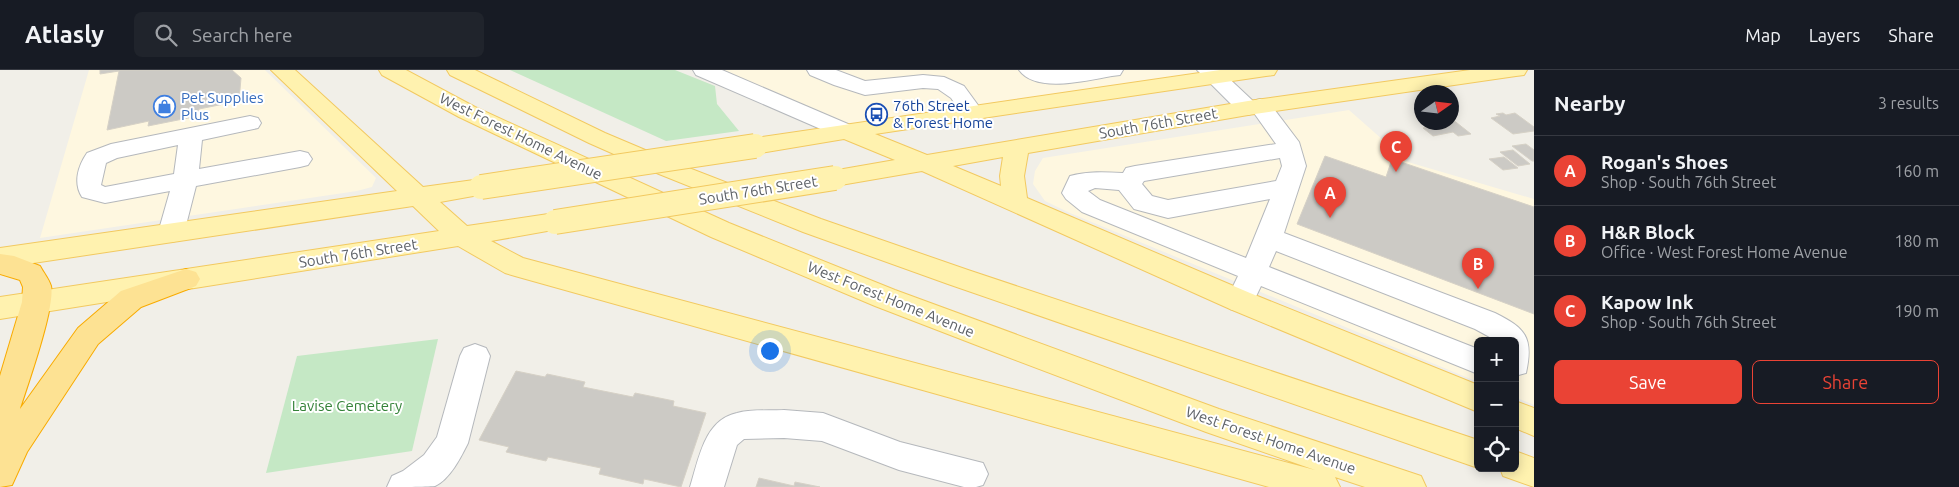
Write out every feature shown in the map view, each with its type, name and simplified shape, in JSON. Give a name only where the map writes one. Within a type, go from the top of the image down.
[{"type":"highway","points":[[0,264],[14,266],[30,273],[37,288],[30,331],[0,425]]},
{"type":"highway","points":[[0,474],[16,442],[88,336],[131,299],[186,280]]},
{"type":"main road","points":[[282,70],[462,237],[515,266],[1322,487]]},
{"type":"main road","name":"West Forest Home Avenue","points":[[390,70],[467,112],[720,230],[858,287],[1007,346],[1217,422],[1409,487]]},
{"type":"main road","name":"West Forest Home Avenue","points":[[458,70],[499,92],[607,142],[771,211],[968,281],[1474,453]]},
{"type":"main road","points":[[0,258],[481,188],[1212,74],[1266,70]]},
{"type":"main road","name":"South 76th Street","points":[[0,308],[835,178],[1254,107],[1507,71]]},
{"type":"main road","points":[[846,132],[923,162],[1240,301],[1474,396]]},
{"type":"main road","points":[[1015,203],[1012,176],[1016,147]]},
{"type":"main road","points":[[1519,416],[1534,422]]},
{"type":"main road","points":[[1519,467],[1534,473]]},
{"type":"street","points":[[1030,70],[1033,74],[1051,78],[1112,70]]},
{"type":"street","points":[[710,71],[846,132]]},
{"type":"street","points":[[824,71],[862,88],[950,79],[972,112]]},
{"type":"street","points":[[1212,74],[1254,107],[1287,142],[1294,166],[1269,238],[1240,301]]},
{"type":"street","points":[[250,123],[111,152],[95,158],[88,183],[91,191],[105,194],[300,159]]},
{"type":"street","points":[[171,233],[186,179],[191,135]]},
{"type":"street","points":[[1286,188],[1218,202],[1168,209],[1143,203],[1129,185],[1135,174],[1289,149]]},
{"type":"street","points":[[1131,182],[1095,180],[1079,182],[1075,194],[1091,206],[1474,360]]},
{"type":"street","points":[[1269,238],[1485,321],[1507,332],[1512,337]]},
{"type":"street","points":[[404,487],[415,482],[436,465],[452,443],[475,356]]},
{"type":"street","points":[[707,487],[723,437],[738,426],[784,424],[823,427],[899,456],[971,474]]},
{"type":"shaded area","points":[[89,70],[265,70],[376,178],[372,187],[357,191],[40,238]]},
{"type":"shaded area","points":[[704,70],[1208,70],[1216,77],[847,132]]},
{"type":"shaded area","points":[[1349,110],[1408,162],[1534,199],[1534,405],[1519,399],[1519,337],[1474,337],[1474,380],[1045,201],[1033,184],[1035,171],[1043,158]]},
{"type":"green space","points":[[510,70],[675,70],[715,86],[717,104],[739,131],[666,141]]},
{"type":"green space","name":"Lavise Cemetery","points":[[438,339],[412,451],[266,473],[297,356]]},
{"type":"building","points":[[100,70],[232,70],[241,78],[239,101],[199,109],[198,116],[148,126],[149,121],[107,130],[119,71],[100,74]]},
{"type":"building","points":[[1503,113],[1506,115],[1515,113],[1534,127],[1534,131],[1513,134],[1491,118],[1500,116],[1496,114]]},
{"type":"building","points":[[1459,125],[1471,134],[1458,136],[1453,132],[1433,136],[1426,130],[1459,130]]},
{"type":"building","points":[[1526,144],[1534,150],[1534,161],[1512,146]]},
{"type":"building","points":[[1513,150],[1530,164],[1518,166],[1500,152]]},
{"type":"building","points":[[1325,156],[1386,177],[1392,159],[1534,207],[1534,314],[1297,224]]},
{"type":"building","points":[[1504,157],[1518,168],[1503,170],[1489,159]]},
{"type":"building","points":[[516,371],[545,377],[547,374],[585,382],[583,387],[633,397],[635,393],[674,401],[673,406],[706,413],[681,487],[644,479],[643,484],[599,474],[601,468],[548,457],[546,461],[506,452],[509,447],[479,440]]},
{"type":"building","points":[[759,478],[794,486],[795,482],[820,487],[756,487]]},
{"type":"place","name":"Pet Supplies Plus","points":[[165,106]]},
{"type":"place","name":"76th Street & Forest Home","points":[[877,114]]},
{"type":"place","name":"Kapow Ink","points":[[1396,172]]},
{"type":"place","name":"Rogan's Shoes","points":[[1330,218]]},
{"type":"place","name":"H&R Block","points":[[1478,289]]}]
